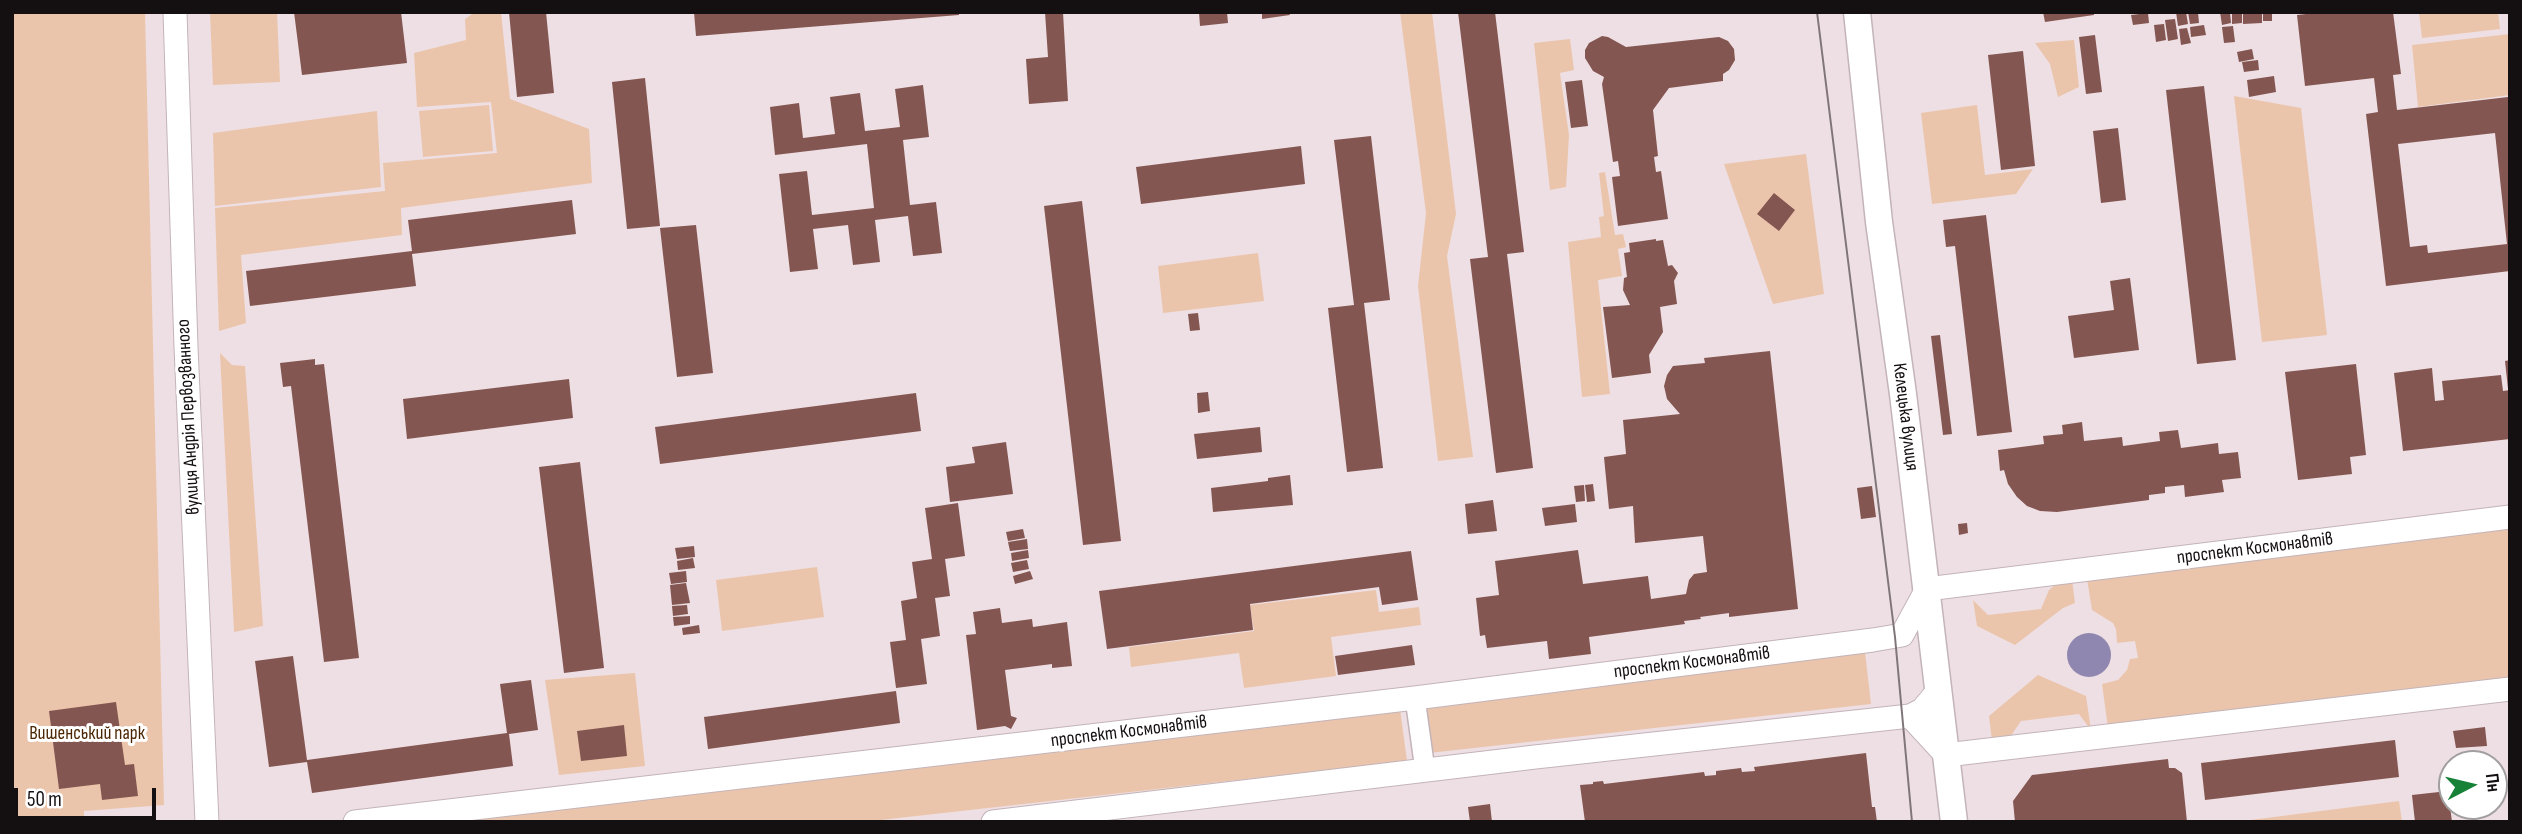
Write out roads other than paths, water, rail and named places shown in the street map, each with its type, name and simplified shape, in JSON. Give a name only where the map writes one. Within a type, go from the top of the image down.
[{"type":"main road","name":"Келецька вулиця","points":[[1857,12],[1879,222],[1903,394],[1954,822]]},
{"type":"street","name":"вулиця Андрія Первозванного","points":[[175,12],[186,346],[207,822]]},
{"type":"street","name":"проспект Космонавтів","points":[[1927,589],[2510,517]]},
{"type":"street","points":[[1902,635],[1927,589]]},
{"type":"street","points":[[1902,635],[1913,634],[1934,654]]},
{"type":"street","name":"проспект Космонавтів","points":[[355,822],[1415,698],[1902,635]]},
{"type":"street","points":[[1910,716],[1946,755],[2510,690]]},
{"type":"street","points":[[993,822],[1424,770],[1910,716],[1922,710],[1938,691]]},
{"type":"street","points":[[1415,698],[1424,770]]},
{"type":"tram line","points":[[1817,12],[1895,637],[1912,822]]},
{"type":"park label","name":"Вишенський парк","points":[[87,734]]}]
